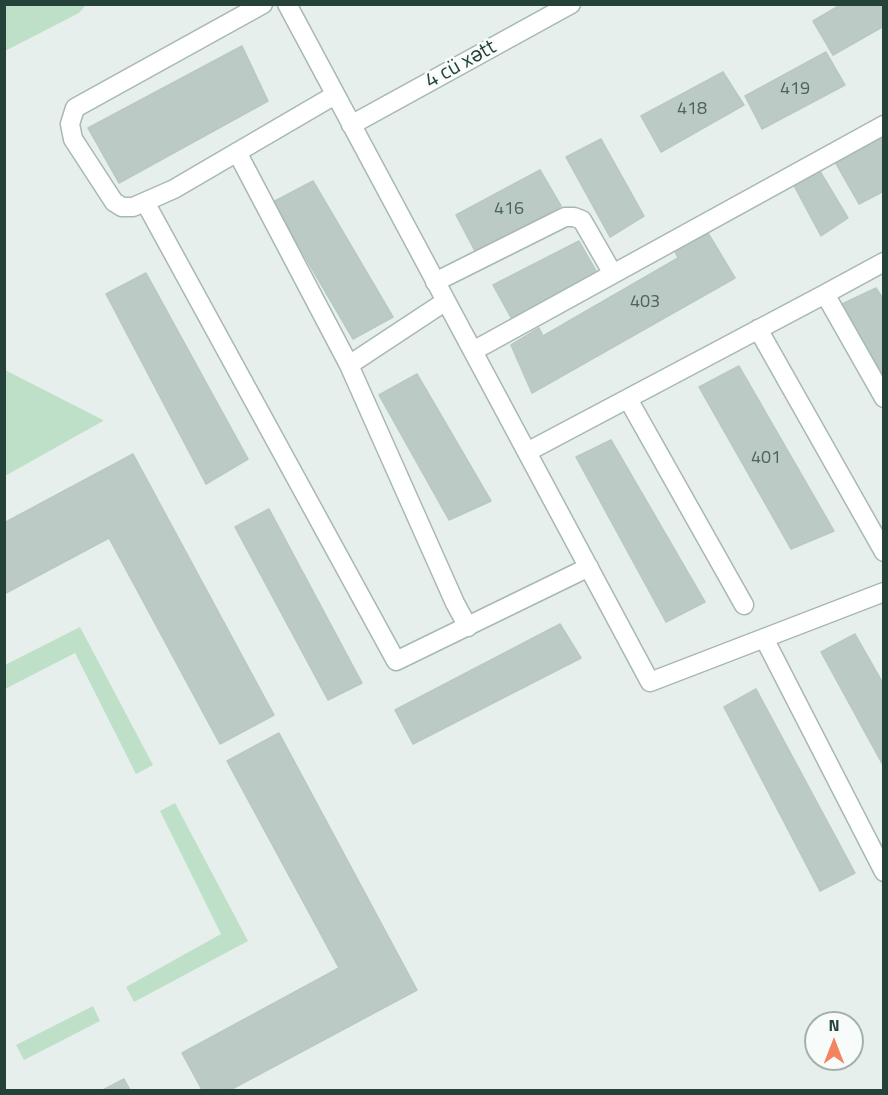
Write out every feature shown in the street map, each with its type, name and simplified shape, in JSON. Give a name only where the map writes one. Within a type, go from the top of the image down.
[{"type":"street","points":[[263,4],[75,108],[70,124],[73,139],[114,202],[122,207],[133,207],[174,189],[335,95]]},
{"type":"street","points":[[286,4],[650,682],[884,592]]},
{"type":"street","name":"4 cü xətt","points":[[351,125],[571,4]]},
{"type":"street","points":[[473,351],[884,125]]},
{"type":"street","points":[[237,152],[349,365],[455,603],[468,627]]},
{"type":"street","points":[[145,202],[396,661],[589,567]]},
{"type":"street","points":[[435,282],[565,217],[582,220],[613,274]]},
{"type":"street","points":[[527,452],[884,262]]},
{"type":"street","points":[[825,294],[884,398]]},
{"type":"street","points":[[349,365],[446,301]]},
{"type":"street","points":[[758,329],[879,534],[884,552]]},
{"type":"street","points":[[628,399],[744,605]]},
{"type":"street","points":[[764,638],[884,872]]},
{"type":"green space","points":[[5,4],[86,5],[79,13],[5,51]]},
{"type":"green space","points":[[5,370],[103,420],[103,421],[5,476]]},
{"type":"green space","points":[[80,627],[153,765],[136,774],[75,653],[5,689],[5,665]]},
{"type":"green space","points":[[175,803],[248,941],[134,1002],[126,987],[221,934],[160,811]]},
{"type":"green space","points":[[93,1006],[100,1021],[24,1060],[16,1045]]},
{"type":"building","points":[[842,4],[884,4],[884,26],[833,55],[813,21]]},
{"type":"building","points":[[242,46],[268,101],[119,183],[88,128]]},
{"type":"building","points":[[826,52],[845,85],[762,129],[745,96]]},
{"type":"building","points":[[723,72],[744,105],[661,152],[641,116]]},
{"type":"building","points":[[884,134],[884,191],[859,204],[835,162]]},
{"type":"building","points":[[601,139],[644,216],[610,237],[566,157]]},
{"type":"building","points":[[818,168],[848,218],[821,236],[792,182]]},
{"type":"building","points":[[540,170],[561,206],[476,253],[456,215]]},
{"type":"building","points":[[313,181],[393,317],[353,339],[273,202]]},
{"type":"building","points":[[708,233],[735,278],[532,393],[511,345],[539,328],[543,336],[678,258],[674,249]]},
{"type":"building","points":[[579,241],[599,276],[514,323],[493,285]]},
{"type":"building","points":[[146,273],[248,459],[206,484],[106,294]]},
{"type":"building","points":[[876,288],[884,300],[884,381],[840,305]]},
{"type":"building","points":[[739,366],[834,531],[791,549],[699,387]]},
{"type":"building","points":[[417,374],[491,501],[449,520],[379,395]]},
{"type":"building","points":[[611,440],[705,602],[666,622],[576,457]]},
{"type":"building","points":[[133,454],[274,715],[220,744],[109,538],[4,594],[4,523]]},
{"type":"building","points":[[269,509],[362,683],[328,700],[235,527]]},
{"type":"building","points":[[560,624],[581,658],[413,744],[395,710]]},
{"type":"building","points":[[855,634],[884,685],[884,767],[821,652]]},
{"type":"building","points":[[756,689],[855,873],[820,891],[724,707]]},
{"type":"building","points":[[279,733],[417,990],[230,1090],[202,1090],[182,1053],[339,968],[227,761]]},
{"type":"building","points":[[124,1079],[130,1090],[103,1090]]}]
